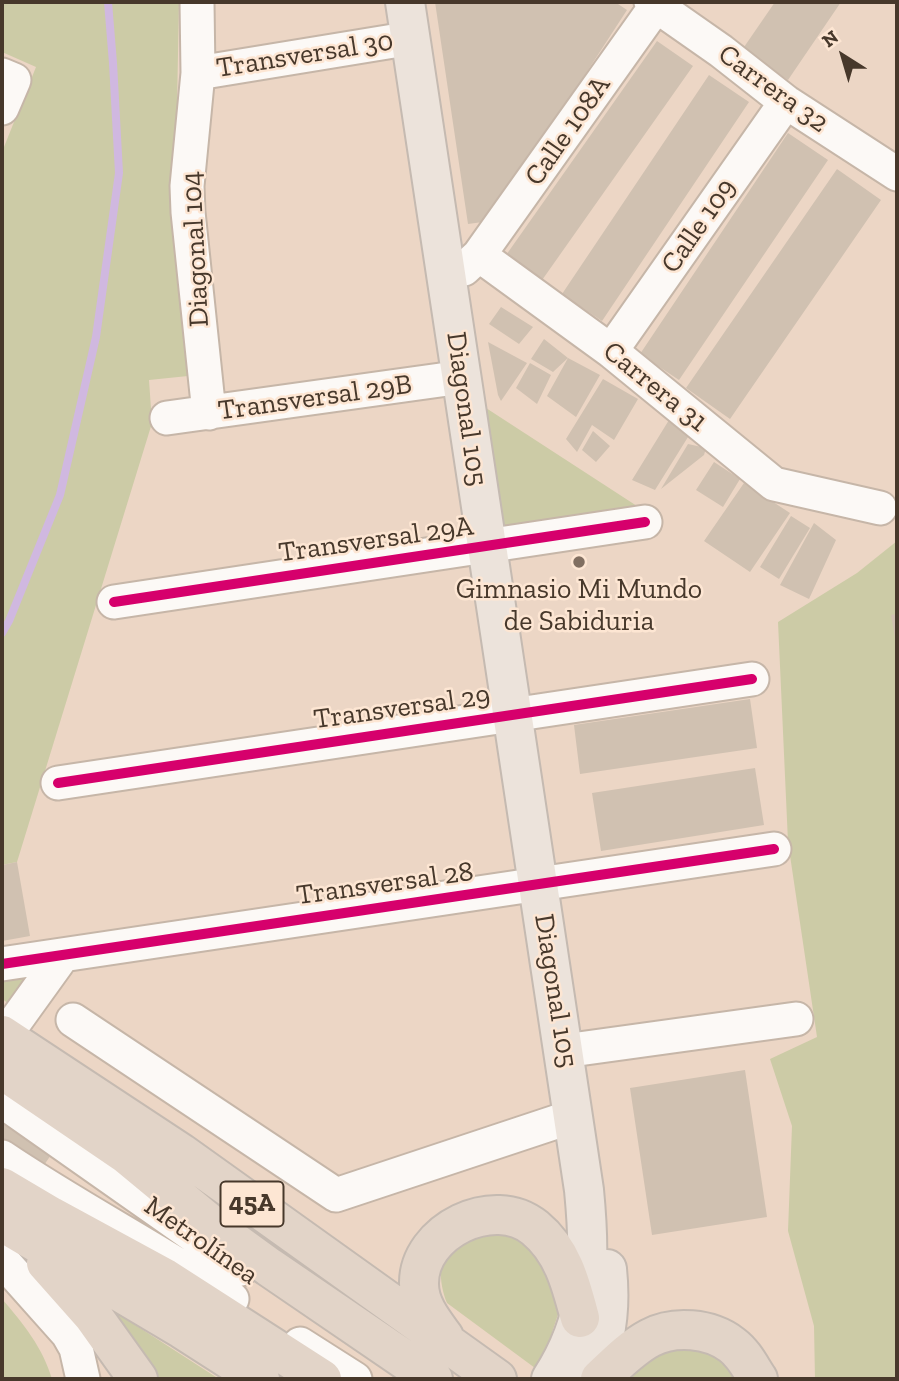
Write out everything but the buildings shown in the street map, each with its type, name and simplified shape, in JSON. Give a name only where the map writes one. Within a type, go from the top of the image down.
[{"type":"highway","name":"45A","points":[[3,1047],[152,1133],[497,1379]]},
{"type":"highway","name":"45A","points":[[3,1047],[214,1227],[433,1379]]},
{"type":"highway","points":[[2,1187],[165,1278],[322,1379]]},
{"type":"highway","points":[[449,1345],[426,1311],[418,1285],[422,1264],[432,1246],[449,1230],[469,1220],[491,1215],[512,1217],[533,1226],[548,1241],[566,1271],[580,1318]]},
{"type":"highway","points":[[5,1237],[40,1256],[93,1316],[138,1379]]},
{"type":"highway","points":[[5,1237],[182,1329],[260,1379]]},
{"type":"highway","points":[[600,1379],[648,1339],[661,1332],[682,1329],[718,1336],[732,1345],[747,1360],[758,1379]]},
{"type":"main road","name":"Diagonal 105","points":[[409,20],[584,1190],[589,1270],[580,1318],[567,1351],[551,1379]]},
{"type":"main road","name":"Diagonal 105","points":[[584,1190],[608,1272],[609,1305],[604,1338],[588,1379]]},
{"type":"street","name":"Diagonal 104","points":[[197,2],[198,73],[187,186],[209,413]]},
{"type":"street","name":"Carrera 32","points":[[653,4],[721,51],[786,102],[897,174]]},
{"type":"street","name":"Calle 108A","points":[[479,256],[653,4]]},
{"type":"street","name":"Transversal 30","points":[[198,73],[409,20]]},
{"type":"street","name":"Calle 109","points":[[611,351],[786,102]]},
{"type":"street","points":[[447,282],[479,256]]},
{"type":"street","name":"Carrera 31","points":[[479,256],[611,351],[774,484],[880,508]]},
{"type":"street","name":"Transversal 29B","points":[[167,418],[462,377]]},
{"type":"street","name":"Transversal 29A","points":[[114,602],[645,523]]},
{"type":"street","name":"Transversal 29","points":[[58,783],[752,679]]},
{"type":"street","name":"Transversal 28","points":[[2,964],[774,849]]},
{"type":"street","points":[[3,1047],[63,955]]},
{"type":"street","points":[[564,1051],[796,1019]]},
{"type":"street","points":[[73,1020],[336,1195],[574,1116]]},
{"type":"street","name":"Metrolínea","points":[[2,1101],[402,1379]]},
{"type":"street","name":"Metrolínea","points":[[2,1157],[169,1258],[355,1379]]},
{"type":"street","points":[[5,1237],[76,1348],[83,1379]]},
{"type":"green space","points":[[2,2],[179,2],[175,210],[188,376],[149,380],[152,423],[17,862],[2,865],[2,152],[36,67],[2,52]]},
{"type":"green space","points":[[486,408],[640,508],[504,530]]},
{"type":"green space","points":[[897,541],[897,1379],[815,1379],[814,1326],[788,1231],[792,1126],[770,1059],[817,1037],[788,842],[778,622],[857,573]]},
{"type":"green space","points":[[30,971],[8,1003],[2,999],[2,976]]},
{"type":"green space","points":[[494,1230],[529,1241],[562,1302],[547,1348],[535,1368],[447,1303],[444,1295],[441,1270],[450,1246],[464,1236]]},
{"type":"green space","points":[[2,1299],[38,1346],[52,1379],[2,1379]]},
{"type":"green space","points":[[109,1308],[219,1379],[157,1379]]},
{"type":"green space","points":[[692,1338],[745,1379],[631,1379],[642,1362]]},
{"type":"waterway","points":[[2,633],[60,495],[96,337],[119,173],[108,2]]},
{"type":"cycle path","points":[[114,602],[645,522]]},
{"type":"cycle path","points":[[58,783],[752,679]]},
{"type":"cycle path","points":[[2,964],[774,849]]},
{"type":"place","name":"Gimnasio Mi Mundo de Sabiduria","points":[[579,562]]}]
